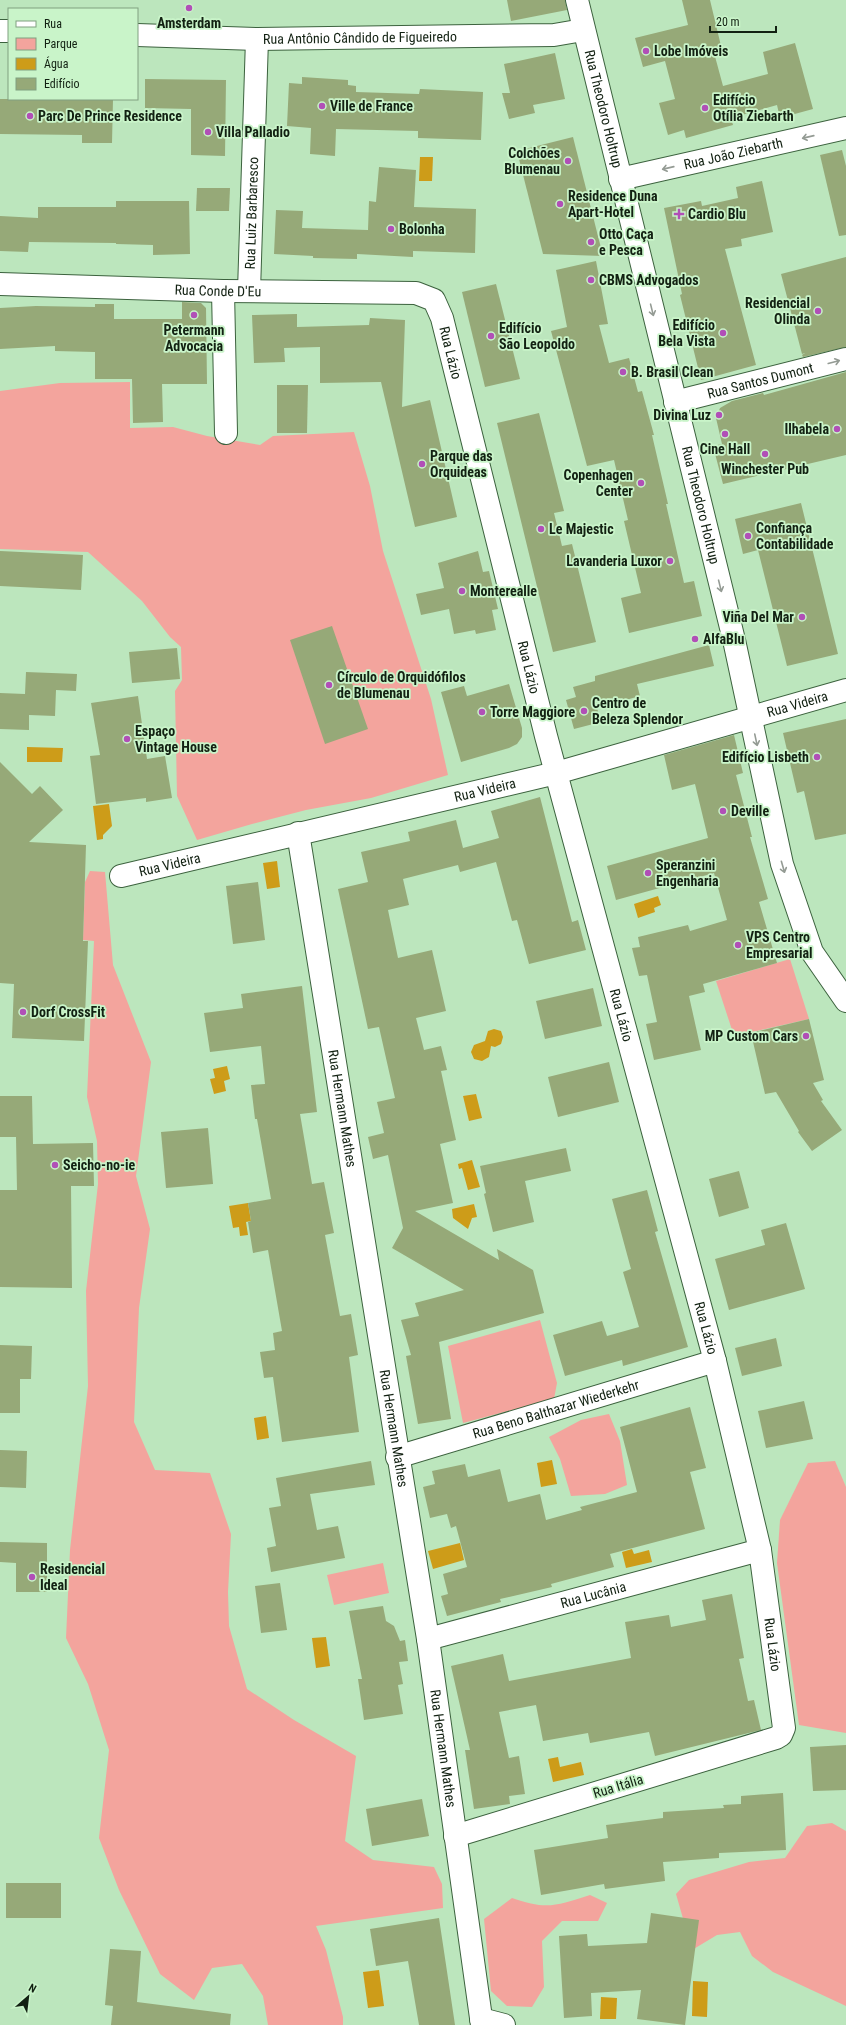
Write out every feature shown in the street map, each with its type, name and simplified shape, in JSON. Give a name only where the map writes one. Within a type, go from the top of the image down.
[{"type":"street","name":"Rua Theodoro Holtrup","points":[[577,0],[583,30],[751,716],[782,864],[798,915],[812,952],[846,1001]]},
{"type":"street","name":"Rua Antônio Cândido de Figueiredo","points":[[138,35],[257,39],[554,35],[583,30]]},
{"type":"street","name":"Rua Luiz Barbaresco","points":[[249,291],[257,39]]},
{"type":"street","name":"Rua João Ziebarth","points":[[620,179],[846,128]]},
{"type":"street","name":"Rua Conde D'Eu","points":[[0,284],[223,291],[416,293],[434,300]]},
{"type":"street","points":[[223,291],[226,433]]},
{"type":"street","name":"Rua Lázio","points":[[434,300],[442,318],[556,773],[715,1361],[760,1550],[784,1728],[781,1734]]},
{"type":"street","name":"Rua Santos Dumont","points":[[674,402],[846,359]]},
{"type":"street","name":"Rua Videira","points":[[121,876],[556,773],[846,690]]},
{"type":"street","name":"Rua Hermann Mathes","points":[[298,833],[397,1457],[428,1640],[481,2022]]},
{"type":"street","name":"Rua Beno Balthazar Wiederkehr","points":[[397,1457],[715,1361]]},
{"type":"street","name":"Rua Lucânia","points":[[428,1640],[760,1550]]},
{"type":"street","name":"Rua Itália","points":[[455,1836],[776,1738],[781,1734]]},
{"type":"street","points":[[481,2022],[504,2025]]},
{"type":"green space","points":[[130,382],[130,428],[173,427],[207,436],[260,445],[273,436],[354,432],[370,486],[383,551],[431,699],[448,775],[371,798],[306,810],[197,840],[177,796],[175,691],[182,680],[181,647],[170,637],[142,601],[88,552],[0,549],[0,391],[60,383]]},
{"type":"green space","points":[[90,871],[105,872],[113,965],[151,1062],[136,1176],[150,1229],[139,1308],[134,1422],[155,1470],[210,1473],[231,1534],[228,1592],[229,1626],[247,1689],[294,1720],[356,1756],[345,1841],[373,1860],[434,1867],[442,1884],[443,1908],[316,1926],[326,1950],[343,2017],[343,2025],[268,2025],[263,1996],[242,1964],[212,1968],[194,2000],[160,1974],[119,1890],[99,1838],[109,1750],[88,1684],[66,1638],[70,1550],[88,1386],[86,1291],[98,1184],[97,1141],[87,1097],[94,941],[83,940],[85,882]]},
{"type":"green space","points":[[790,959],[809,1019],[734,1036],[716,981]]},
{"type":"green space","points":[[540,1320],[557,1383],[554,1399],[463,1423],[448,1346]]},
{"type":"green space","points":[[609,1414],[620,1441],[627,1485],[605,1494],[571,1496],[560,1459],[549,1437],[581,1420]]},
{"type":"green space","points":[[835,1461],[846,1487],[846,1733],[799,1725],[777,1563],[780,1520],[808,1463]]},
{"type":"green space","points":[[383,1563],[389,1593],[334,1605],[327,1575]]},
{"type":"green space","points":[[832,1823],[846,1831],[846,2006],[773,1972],[752,1956],[740,1932],[717,1935],[692,1950],[676,1894],[689,1880],[749,1862],[785,1858],[807,1826]]},
{"type":"green space","points":[[590,1895],[607,1903],[598,1921],[562,1921],[542,1941],[544,1987],[532,2007],[507,2006],[491,1991],[484,1919],[512,1898],[534,1904],[551,1905],[568,1902]]},
{"type":"water","points":[[420,157],[433,157],[432,181],[419,181]]},
{"type":"water","points":[[27,747],[63,748],[62,762],[27,762]]},
{"type":"water","points":[[109,804],[112,826],[103,835],[103,839],[97,840],[93,806]]},
{"type":"water","points":[[277,861],[280,887],[267,889],[263,863]]},
{"type":"water","points":[[658,896],[661,905],[654,908],[655,912],[638,918],[634,904]]},
{"type":"water","points":[[494,1029],[501,1031],[503,1037],[501,1044],[495,1047],[491,1046],[489,1057],[482,1061],[474,1059],[471,1052],[474,1045],[485,1041],[488,1031]]},
{"type":"water","points":[[227,1066],[230,1079],[224,1081],[226,1091],[214,1094],[210,1079],[215,1078],[213,1069]]},
{"type":"water","points":[[476,1094],[482,1118],[469,1121],[463,1096]]},
{"type":"water","points":[[472,1160],[480,1187],[468,1190],[462,1168],[459,1169],[458,1164]]},
{"type":"water","points":[[248,1203],[251,1221],[246,1222],[248,1235],[240,1236],[239,1227],[233,1228],[229,1206]]},
{"type":"water","points":[[474,1204],[477,1217],[472,1218],[468,1229],[453,1218],[452,1209]]},
{"type":"water","points":[[266,1416],[269,1438],[257,1440],[254,1418]]},
{"type":"water","points":[[552,1460],[557,1484],[541,1487],[537,1463]]},
{"type":"water","points":[[460,1543],[464,1560],[433,1569],[428,1551]]},
{"type":"water","points":[[632,1549],[634,1554],[649,1550],[652,1562],[626,1568],[622,1552]]},
{"type":"water","points":[[326,1637],[330,1666],[316,1668],[312,1638]]},
{"type":"water","points":[[558,1757],[560,1767],[581,1762],[584,1775],[553,1782],[548,1759]]},
{"type":"water","points":[[379,1970],[384,2006],[368,2008],[363,1972]]},
{"type":"water","points":[[693,1981],[708,1982],[707,2017],[692,2016]]},
{"type":"water","points":[[601,1997],[617,1998],[616,2019],[600,2019]]},
{"type":"building","points":[[507,0],[565,0],[567,10],[511,21]]},
{"type":"building","points":[[682,0],[710,0],[721,46],[713,49],[723,86],[768,74],[763,52],[795,43],[813,109],[780,118],[777,105],[731,118],[733,125],[686,138],[684,130],[668,135],[659,103],[675,99],[665,61],[643,67],[635,38],[688,25]]},
{"type":"building","points":[[555,53],[565,99],[533,105],[535,113],[509,119],[502,93],[510,93],[504,64]]},
{"type":"building","points":[[302,77],[348,80],[348,85],[356,86],[356,92],[419,94],[420,89],[483,92],[481,140],[418,138],[418,131],[336,129],[335,156],[310,154],[311,128],[287,126],[289,83],[302,84]]},
{"type":"building","name":"Villa Palladio","points":[[145,79],[226,80],[225,156],[191,155],[191,109],[145,108]]},
{"type":"building","points":[[0,99],[113,100],[112,143],[82,143],[82,135],[0,134]]},
{"type":"building","name":"Residence Duna Apart-Hotel","points":[[573,137],[603,256],[543,254],[517,151]]},
{"type":"building","points":[[842,150],[846,166],[846,235],[839,236],[820,155]]},
{"type":"building","points":[[379,167],[416,170],[414,207],[476,209],[475,253],[413,251],[413,257],[357,254],[357,259],[313,258],[313,256],[274,254],[276,210],[303,211],[302,228],[368,230],[369,201],[376,202]]},
{"type":"building","points":[[762,181],[773,232],[741,239],[742,246],[725,249],[756,365],[701,380],[680,295],[682,294],[664,208],[701,201],[702,206],[738,198],[736,187]]},
{"type":"building","points":[[197,188],[230,188],[229,211],[196,211]]},
{"type":"building","points":[[116,201],[189,201],[190,254],[153,255],[153,245],[116,243],[29,242],[28,252],[0,251],[0,216],[38,218],[38,207],[116,207]]},
{"type":"building","name":"Residencial Olinda","points":[[846,257],[846,347],[803,357],[802,355],[805,353],[802,354],[781,274]]},
{"type":"building","points":[[596,261],[608,324],[599,325],[609,363],[629,358],[638,392],[642,391],[654,435],[652,435],[684,583],[694,581],[702,616],[629,633],[621,598],[641,593],[624,521],[628,520],[614,460],[587,466],[551,331],[567,327],[556,270]]},
{"type":"building","name":"Edifício São Leopoldo","points":[[496,284],[520,379],[485,387],[462,292]]},
{"type":"building","points":[[182,302],[201,303],[206,308],[207,384],[162,384],[163,422],[133,423],[132,379],[95,379],[95,352],[55,351],[55,346],[0,349],[0,308],[36,306],[95,307],[95,304],[114,304],[114,319],[182,319]]},
{"type":"building","points":[[297,314],[297,327],[369,325],[370,318],[405,320],[402,407],[430,400],[457,517],[415,527],[381,382],[320,383],[320,347],[284,348],[285,362],[254,363],[252,315]]},
{"type":"building","points":[[846,372],[846,455],[723,484],[713,446],[722,444],[716,418],[720,408],[732,401],[763,393],[764,395]]},
{"type":"building","points":[[277,385],[308,385],[307,433],[277,433]]},
{"type":"building","name":"Le Majestic","points":[[539,413],[564,511],[554,513],[562,546],[572,544],[596,642],[553,652],[497,423]]},
{"type":"building","points":[[801,503],[838,654],[787,666],[758,550],[743,554],[735,519]]},
{"type":"building","points":[[0,551],[83,555],[81,590],[0,586]]},
{"type":"building","name":"Monterealle","points":[[478,551],[483,572],[489,571],[498,609],[492,610],[496,630],[476,634],[475,630],[454,634],[449,609],[421,615],[416,594],[444,588],[438,563]]},
{"type":"building","points":[[332,626],[368,729],[325,744],[290,640]]},
{"type":"building","points":[[709,645],[714,666],[637,684],[640,696],[597,708],[601,722],[574,729],[566,700],[576,697],[573,687],[595,681],[595,676]]},
{"type":"building","points":[[177,648],[180,679],[132,683],[129,652]]},
{"type":"building","points":[[26,672],[77,674],[76,691],[56,690],[55,716],[29,715],[29,730],[0,729],[0,693],[25,694]]},
{"type":"building","name":"Torre Maggiore","points":[[509,684],[522,728],[522,737],[517,744],[509,748],[461,762],[441,692],[464,686],[467,696]]},
{"type":"building","name":"Espaço Vintage House","points":[[138,696],[147,759],[165,756],[172,798],[146,802],[146,798],[96,804],[90,756],[100,755],[91,703]]},
{"type":"building","name":"Edifício Lisbeth","points":[[846,719],[846,834],[815,840],[804,791],[797,793],[783,733]]},
{"type":"building","points":[[734,735],[743,773],[736,775],[752,837],[750,837],[768,899],[759,902],[777,963],[703,984],[705,992],[689,996],[701,1050],[654,1060],[646,1024],[657,1022],[647,975],[639,976],[632,948],[640,947],[638,937],[688,925],[690,931],[727,920],[714,873],[616,900],[607,866],[708,838],[695,784],[672,790],[664,755]]},
{"type":"building","points":[[0,762],[32,794],[40,786],[63,810],[29,842],[86,845],[83,941],[88,941],[84,1041],[12,1038],[14,984],[0,983]]},
{"type":"building","points":[[540,797],[572,922],[578,920],[586,950],[529,964],[517,920],[512,921],[496,862],[460,872],[458,865],[403,879],[409,905],[388,910],[398,958],[432,950],[446,1011],[416,1018],[424,1050],[441,1046],[447,1070],[441,1071],[456,1140],[440,1144],[453,1203],[415,1211],[499,1260],[497,1249],[533,1270],[544,1313],[439,1342],[451,1419],[418,1424],[406,1356],[411,1355],[401,1320],[419,1316],[415,1303],[464,1290],[392,1248],[403,1228],[388,1155],[373,1159],[368,1137],[384,1133],[377,1102],[395,1098],[379,1027],[368,1029],[338,889],[368,882],[361,852],[410,841],[408,832],[456,820],[463,848],[499,838],[491,811]]},
{"type":"building","points":[[258,882],[265,940],[233,944],[226,886]]},
{"type":"building","points":[[302,986],[317,1112],[300,1114],[312,1184],[324,1182],[334,1233],[325,1235],[340,1316],[351,1314],[358,1355],[349,1357],[359,1432],[282,1442],[273,1377],[264,1378],[260,1352],[275,1350],[273,1333],[282,1331],[268,1250],[253,1253],[248,1222],[251,1221],[248,1203],[271,1199],[257,1119],[255,1119],[251,1085],[265,1084],[261,1046],[210,1052],[204,1013],[243,1008],[241,994]]},
{"type":"building","points":[[593,988],[602,1026],[545,1039],[536,1001]]},
{"type":"building","points":[[809,1019],[824,1080],[813,1083],[823,1100],[821,1101],[842,1130],[812,1151],[798,1132],[799,1131],[776,1092],[765,1094],[751,1033]]},
{"type":"building","points":[[609,1062],[619,1102],[558,1117],[548,1077]]},
{"type":"building","points":[[0,1096],[32,1096],[33,1144],[93,1143],[94,1186],[71,1186],[72,1288],[0,1287],[0,1190],[17,1190],[16,1137],[0,1137]]},
{"type":"building","points":[[208,1128],[213,1184],[166,1188],[161,1132]]},
{"type":"building","points":[[566,1148],[571,1171],[525,1181],[534,1222],[493,1232],[484,1194],[486,1193],[480,1166]]},
{"type":"building","points":[[739,1171],[749,1208],[719,1217],[709,1179]]},
{"type":"building","points":[[647,1190],[658,1231],[655,1232],[688,1347],[623,1366],[622,1360],[565,1376],[553,1335],[602,1321],[607,1336],[639,1327],[623,1272],[631,1269],[612,1199]]},
{"type":"building","points":[[786,1223],[805,1289],[729,1310],[715,1259],[765,1245],[761,1230]]},
{"type":"building","points":[[776,1338],[782,1366],[742,1376],[735,1348]]},
{"type":"building","points":[[0,1345],[32,1346],[31,1379],[20,1379],[20,1413],[0,1413]]},
{"type":"building","points":[[804,1401],[813,1439],[766,1448],[758,1411]]},
{"type":"building","points":[[690,1407],[706,1468],[690,1472],[705,1529],[610,1554],[614,1567],[551,1584],[552,1587],[500,1599],[501,1602],[447,1616],[441,1596],[448,1594],[443,1574],[467,1567],[456,1526],[451,1528],[447,1514],[430,1518],[423,1487],[435,1484],[432,1471],[465,1464],[468,1477],[500,1469],[508,1502],[540,1494],[546,1520],[582,1510],[580,1507],[637,1492],[620,1427]]},
{"type":"building","points":[[0,1450],[27,1451],[26,1488],[0,1487]]},
{"type":"building","points":[[371,1461],[375,1485],[310,1494],[317,1530],[338,1526],[345,1558],[271,1572],[267,1548],[276,1546],[269,1508],[281,1506],[276,1478]]},
{"type":"building","name":"Residencial Ideal","points":[[0,1542],[47,1543],[47,1592],[16,1592],[16,1563],[0,1562]]},
{"type":"building","points":[[280,1583],[287,1630],[261,1633],[255,1586]]},
{"type":"building","points":[[732,1594],[744,1658],[739,1659],[748,1701],[754,1700],[761,1730],[655,1756],[649,1732],[590,1743],[588,1733],[543,1741],[536,1705],[499,1712],[509,1758],[519,1756],[525,1794],[509,1796],[510,1804],[474,1809],[465,1750],[470,1750],[451,1666],[503,1654],[509,1681],[631,1658],[625,1622],[669,1615],[671,1627],[706,1620],[702,1600]]},
{"type":"building","points":[[383,1606],[386,1621],[394,1626],[400,1641],[405,1640],[408,1661],[399,1662],[403,1684],[398,1685],[403,1714],[364,1720],[358,1679],[362,1679],[349,1611]]},
{"type":"building","points":[[846,1745],[846,1790],[813,1791],[810,1747]]},
{"type":"building","points":[[783,1793],[786,1850],[719,1853],[719,1858],[663,1862],[665,1881],[605,1889],[604,1884],[541,1895],[534,1850],[608,1838],[606,1825],[663,1818],[663,1812],[724,1808],[723,1805],[741,1804],[741,1796]]},
{"type":"building","points":[[422,1799],[429,1836],[372,1846],[366,1809]]},
{"type":"building","points":[[6,1883],[61,1883],[61,1918],[6,1918]]},
{"type":"building","points":[[651,1913],[699,1920],[685,2025],[637,2019],[641,1990],[591,1993],[592,2016],[564,2018],[559,1936],[587,1934],[588,1946],[647,1943]]},
{"type":"building","points":[[439,1918],[455,2025],[419,2025],[408,1961],[376,1966],[370,1929]]},
{"type":"building","points":[[110,1949],[141,1951],[137,2002],[231,2014],[230,2025],[111,2025],[113,2006],[105,2005]]},
{"type":"place","name":"Amsterdam","points":[[189,8]]},
{"type":"place","name":"Lobe Imóveis","points":[[646,51]]},
{"type":"place","name":"Ville de France","points":[[322,106]]},
{"type":"place","name":"Edifício Otília Ziebarth","points":[[705,108]]},
{"type":"place","name":"Parc De Prince Residence","points":[[30,116]]},
{"type":"place","name":"Villa Palladio","points":[[208,132]]},
{"type":"place","name":"Colchões Blumenau","points":[[568,161]]},
{"type":"place","name":"Residence Duna Apart-Hotel","points":[[560,204]]},
{"type":"place","name":"Cardio Blu","points":[[679,214]]},
{"type":"place","name":"Bolonha","points":[[391,229]]},
{"type":"place","name":"Otto Caça e Pesca","points":[[591,242]]},
{"type":"place","name":"CBMS Advogados","points":[[591,280]]},
{"type":"place","name":"Residencial Olinda","points":[[818,311]]},
{"type":"place","name":"Petermann Advocacia","points":[[194,315]]},
{"type":"place","name":"Edifício Bela Vista","points":[[723,333]]},
{"type":"place","name":"Edifício São Leopoldo","points":[[491,336]]},
{"type":"place","name":"B. Brasil Clean","points":[[623,372]]},
{"type":"place","name":"Divina Luz","points":[[719,415]]},
{"type":"place","name":"Ilhabela","points":[[837,429]]},
{"type":"place","name":"Cine Hall","points":[[725,434]]},
{"type":"place","name":"Winchester Pub","points":[[765,454]]},
{"type":"place","name":"Parque das Orquideas","points":[[422,464]]},
{"type":"place","name":"Copenhagen Center","points":[[641,483]]},
{"type":"place","name":"Le Majestic","points":[[541,529]]},
{"type":"place","name":"Confiança Contabilidade","points":[[748,536]]},
{"type":"place","name":"Lavanderia Luxor","points":[[670,561]]},
{"type":"place","name":"Monterealle","points":[[462,591]]},
{"type":"place","name":"Viña Del Mar","points":[[802,617]]},
{"type":"place","name":"AlfaBlu","points":[[695,639]]},
{"type":"place","name":"Círculo de Orquidófilos de Blumenau","points":[[329,685]]},
{"type":"place","name":"Centro de Beleza Splendor","points":[[584,711]]},
{"type":"place","name":"Torre Maggiore","points":[[482,712]]},
{"type":"place","name":"Espaço Vintage House","points":[[127,739]]},
{"type":"place","name":"Edifício Lisbeth","points":[[817,757]]},
{"type":"place","name":"Deville","points":[[723,811]]},
{"type":"place","name":"Speranzini Engenharia","points":[[648,873]]},
{"type":"place","name":"VPS Centro Empresarial","points":[[738,945]]},
{"type":"place","name":"Dorf CrossFit","points":[[23,1012]]},
{"type":"place","name":"MP Custom Cars","points":[[806,1036]]},
{"type":"place","name":"Seicho-no-ie","points":[[55,1165]]},
{"type":"place","name":"Residencial Ideal","points":[[32,1577]]}]
